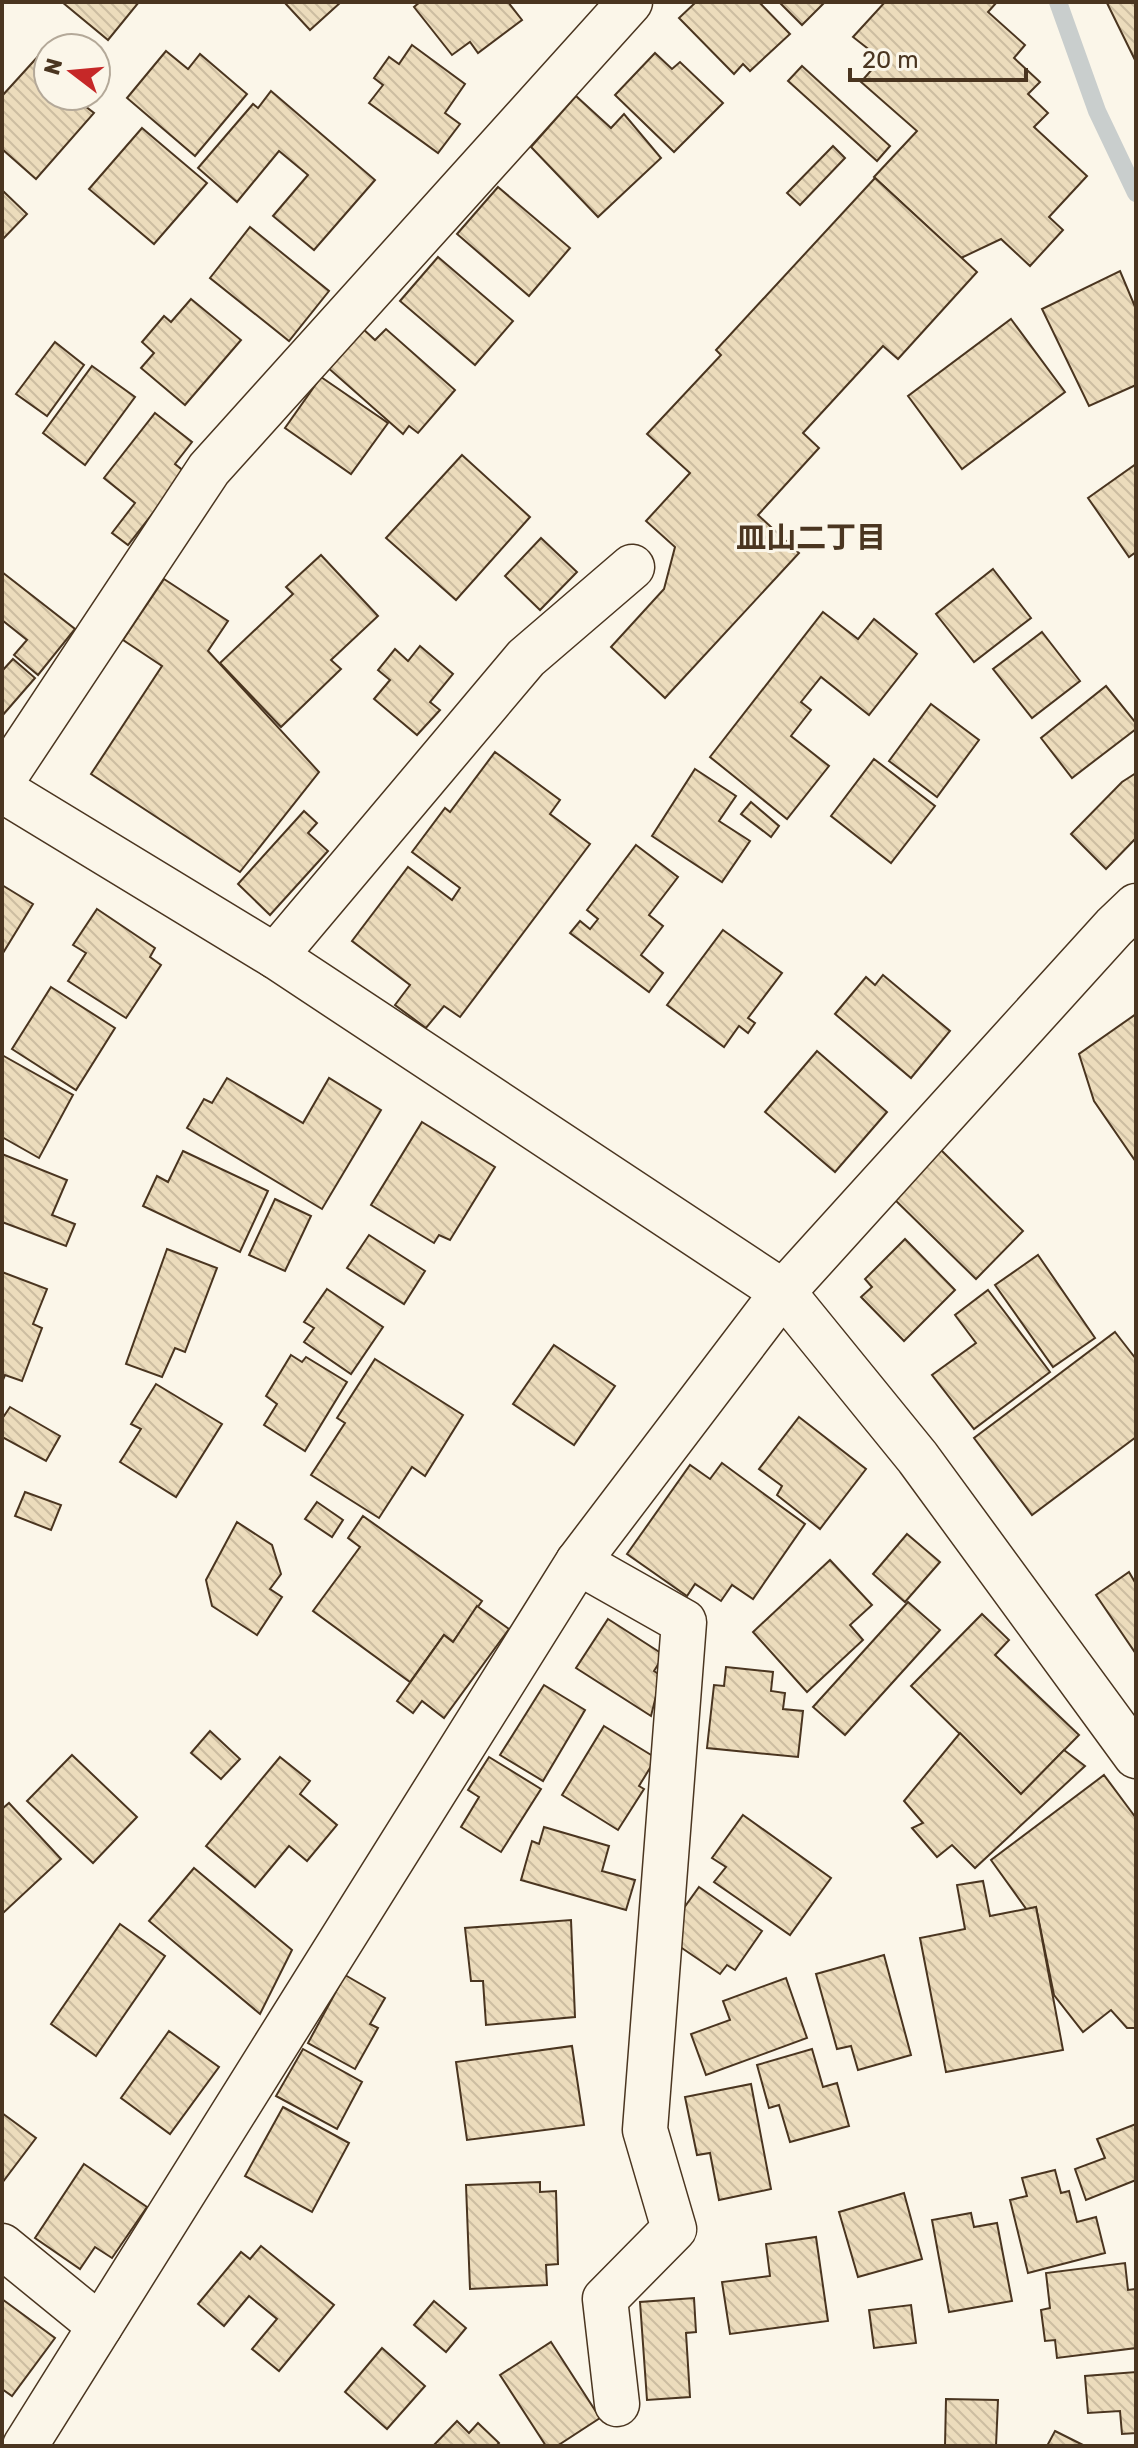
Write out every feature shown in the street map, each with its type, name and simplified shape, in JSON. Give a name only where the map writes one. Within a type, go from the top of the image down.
[{"type":"street","points":[[2,781],[209,469],[630,2]]},
{"type":"street","points":[[275,956],[526,658],[632,567]]},
{"type":"street","points":[[2,790],[275,956],[783,1292],[918,1458],[1136,1756]]},
{"type":"street","points":[[19,2433],[100,2326],[578,1562],[783,1292],[1136,906]]},
{"type":"street","points":[[578,1562],[684,1622],[645,2130],[674,2229],[605,2299],[617,2404]]},
{"type":"street","points":[[2,2246],[100,2326]]},
{"type":"building","points":[[62,2],[139,2],[112,35],[112,32],[98,32]]},
{"type":"building","points":[[284,2],[341,2],[310,30]]},
{"type":"building","points":[[420,2],[508,2],[522,20],[478,53],[470,42],[452,55],[414,7]]},
{"type":"building","points":[[696,2],[759,2],[790,34],[750,71],[743,64],[734,74],[679,18]]},
{"type":"building","points":[[779,2],[825,2],[802,25]]},
{"type":"building","points":[[885,2],[997,2],[988,12],[1025,45],[1014,58],[1040,82],[1028,94],[1048,113],[1034,127],[1087,176],[1049,217],[1063,230],[1030,266],[1001,239],[961,258],[874,177],[917,131],[861,82],[881,59],[853,37]]},
{"type":"building","points":[[1136,2],[1136,62],[1107,3]]},
{"type":"building","points":[[412,45],[465,84],[445,113],[460,124],[438,153],[369,103],[383,85],[374,78],[389,57],[399,64]]},
{"type":"building","points":[[166,51],[188,69],[200,54],[247,94],[195,156],[127,98]]},
{"type":"building","points":[[655,53],[672,69],[680,62],[723,103],[674,152],[615,95]]},
{"type":"building","points":[[32,63],[32,112],[94,113],[36,179],[2,149],[2,96]]},
{"type":"building","points":[[802,66],[890,146],[877,161],[788,81]]},
{"type":"building","points":[[271,91],[375,180],[314,250],[273,216],[308,175],[279,151],[237,202],[198,168],[253,104],[258,108]]},
{"type":"building","points":[[576,96],[611,128],[624,114],[661,158],[598,217],[531,147]]},
{"type":"building","points":[[142,128],[207,183],[154,244],[89,189]]},
{"type":"building","points":[[833,146],[845,158],[800,205],[787,193]]},
{"type":"building","points":[[875,178],[977,272],[898,359],[883,346],[803,433],[819,448],[758,515],[799,553],[665,698],[611,647],[664,589],[675,547],[646,521],[690,473],[647,434],[721,355],[716,350]]},
{"type":"building","points":[[498,187],[570,248],[529,296],[457,234]]},
{"type":"building","points":[[2,190],[27,214],[2,240]]},
{"type":"building","points":[[250,227],[329,291],[289,341],[210,278]]},
{"type":"building","points":[[438,257],[513,321],[475,365],[400,301]]},
{"type":"building","points":[[1120,271],[1136,309],[1136,385],[1089,406],[1042,309]]},
{"type":"building","points":[[191,299],[241,340],[185,405],[141,368],[154,353],[142,342],[164,316],[171,322]]},
{"type":"building","points":[[1011,319],[1065,392],[962,469],[908,396]]},
{"type":"building","points":[[361,327],[375,340],[386,329],[455,390],[418,433],[409,426],[403,434],[326,366]]},
{"type":"building","points":[[55,342],[84,365],[47,416],[16,394]]},
{"type":"building","points":[[92,366],[135,397],[85,465],[43,433]]},
{"type":"building","points":[[321,377],[388,423],[351,474],[285,428]]},
{"type":"building","points":[[155,413],[192,442],[175,464],[185,472],[128,545],[112,533],[135,503],[104,478]]},
{"type":"building","points":[[462,455],[530,517],[456,600],[386,538]]},
{"type":"building","points":[[1136,464],[1136,552],[1129,557],[1088,498]]},
{"type":"building","points":[[541,538],[577,572],[540,610],[505,576]]},
{"type":"building","points":[[321,555],[378,616],[331,660],[341,669],[281,727],[220,663],[293,594],[286,587]]},
{"type":"building","points":[[993,569],[1031,618],[974,662],[936,614]]},
{"type":"building","points":[[2,572],[75,629],[38,675],[14,655],[27,640],[2,620]]},
{"type":"building","points":[[164,579],[228,621],[208,651],[319,772],[240,872],[91,774],[162,666],[123,640]]},
{"type":"building","points":[[823,612],[858,639],[874,619],[917,654],[869,715],[821,677],[801,702],[811,710],[791,736],[829,766],[787,819],[710,757]]},
{"type":"building","points":[[1042,632],[1080,681],[1032,718],[993,669]]},
{"type":"building","points":[[420,646],[453,674],[430,702],[440,710],[417,735],[374,699],[390,680],[378,670],[395,649],[408,661]]},
{"type":"building","points":[[13,659],[35,678],[2,716],[2,671]]},
{"type":"building","points":[[1106,686],[1136,723],[1136,729],[1072,778],[1041,738]]},
{"type":"building","points":[[931,704],[979,740],[937,797],[889,761]]},
{"type":"building","points":[[495,752],[560,800],[550,814],[590,844],[460,1017],[444,1006],[426,1028],[395,1005],[410,985],[352,941],[408,867],[452,900],[460,888],[412,852],[445,808],[450,812]]},
{"type":"building","points":[[874,759],[935,806],[891,863],[831,816]]},
{"type":"building","points":[[695,769],[736,796],[719,821],[750,841],[722,882],[652,836]]},
{"type":"building","points":[[1136,773],[1136,838],[1106,869],[1071,834],[1122,782]]},
{"type":"building","points":[[751,802],[779,826],[771,837],[741,814]]},
{"type":"building","points":[[304,811],[317,823],[308,833],[328,851],[270,915],[238,884]]},
{"type":"building","points":[[636,845],[678,877],[649,915],[663,926],[641,955],[663,973],[649,992],[570,933],[580,921],[590,929],[598,919],[587,910]]},
{"type":"building","points":[[2,885],[33,904],[3,953],[2,953]]},
{"type":"building","points":[[97,909],[155,948],[150,957],[161,965],[126,1018],[68,981],[86,953],[73,945]]},
{"type":"building","points":[[723,930],[782,973],[748,1018],[755,1023],[748,1033],[739,1026],[724,1047],[667,1005]]},
{"type":"building","points":[[883,975],[950,1031],[911,1078],[835,1014],[866,977],[875,985]]},
{"type":"building","points":[[51,987],[115,1028],[76,1090],[12,1049]]},
{"type":"building","points":[[1136,1014],[1136,1162],[1094,1101],[1079,1054]]},
{"type":"building","points":[[817,1051],[887,1112],[835,1172],[765,1112]]},
{"type":"building","points":[[2,1055],[73,1095],[39,1158],[2,1137]]},
{"type":"building","points":[[227,1078],[303,1123],[329,1078],[381,1110],[322,1209],[187,1128],[204,1099],[212,1103]]},
{"type":"building","points":[[422,1122],[495,1167],[450,1240],[439,1235],[434,1243],[371,1205]]},
{"type":"building","points":[[940,1149],[1023,1231],[976,1279],[892,1197]]},
{"type":"building","points":[[183,1151],[268,1191],[240,1252],[143,1206],[157,1176],[168,1182]]},
{"type":"building","points":[[2,1154],[67,1180],[52,1215],[75,1224],[66,1246],[2,1222]]},
{"type":"building","points":[[275,1199],[311,1216],[285,1271],[249,1255]]},
{"type":"building","points":[[369,1235],[425,1271],[404,1304],[347,1268]]},
{"type":"building","points":[[905,1239],[955,1290],[904,1341],[861,1297],[872,1287],[865,1279]]},
{"type":"building","points":[[167,1249],[217,1268],[185,1352],[175,1348],[162,1377],[126,1364]]},
{"type":"building","points":[[1038,1255],[1095,1338],[1053,1367],[995,1285]]},
{"type":"building","points":[[2,1272],[47,1289],[33,1324],[42,1328],[22,1381],[5,1375],[2,1382]]},
{"type":"building","points":[[327,1289],[383,1327],[351,1374],[304,1342],[314,1328],[304,1322]]},
{"type":"building","points":[[988,1290],[1050,1372],[974,1429],[932,1375],[976,1343],[955,1315]]},
{"type":"building","points":[[1115,1332],[1136,1359],[1136,1437],[1032,1515],[974,1438]]},
{"type":"building","points":[[554,1345],[615,1386],[574,1445],[513,1404]]},
{"type":"building","points":[[291,1355],[302,1362],[306,1357],[347,1382],[305,1451],[264,1425],[277,1404],[266,1396]]},
{"type":"building","points":[[375,1359],[463,1415],[425,1476],[412,1467],[379,1518],[311,1475],[345,1423],[337,1418]]},
{"type":"building","points":[[156,1384],[222,1424],[176,1497],[120,1462],[141,1429],[131,1424]]},
{"type":"building","points":[[10,1407],[60,1436],[46,1461],[2,1437],[2,1415]]},
{"type":"building","points":[[799,1417],[866,1469],[820,1529],[777,1495],[782,1486],[759,1469]]},
{"type":"building","points":[[722,1463],[805,1524],[753,1599],[732,1585],[721,1601],[695,1584],[687,1596],[627,1554],[690,1465],[710,1479]]},
{"type":"building","points":[[25,1492],[61,1505],[51,1530],[15,1516]]},
{"type":"building","points":[[317,1502],[343,1520],[332,1537],[305,1519]]},
{"type":"building","points":[[363,1516],[482,1601],[453,1642],[444,1635],[410,1682],[313,1611],[360,1547],[348,1538]]},
{"type":"building","points":[[237,1522],[272,1545],[281,1574],[270,1589],[282,1597],[257,1635],[212,1606],[206,1580]]},
{"type":"building","points":[[907,1534],[940,1562],[905,1602],[873,1574]]},
{"type":"building","points":[[830,1560],[872,1605],[850,1625],[863,1640],[807,1692],[753,1632]]},
{"type":"building","points":[[1129,1572],[1136,1584],[1136,1654],[1096,1595]]},
{"type":"building","points":[[908,1602],[940,1630],[845,1735],[813,1707]]},
{"type":"building","points":[[477,1606],[509,1629],[444,1718],[422,1701],[413,1713],[397,1701],[444,1635],[453,1642]]},
{"type":"building","points":[[982,1614],[1009,1640],[995,1655],[1079,1735],[1021,1794],[911,1686]]},
{"type":"building","points":[[608,1619],[664,1655],[654,1671],[661,1676],[651,1716],[576,1668]]},
{"type":"building","points":[[726,1667],[773,1672],[771,1691],[785,1693],[783,1709],[803,1711],[798,1757],[707,1748],[714,1685],[724,1686]]},
{"type":"building","points":[[544,1685],[585,1710],[543,1781],[500,1755]]},
{"type":"building","points":[[604,1726],[656,1758],[639,1786],[644,1789],[618,1830],[562,1795]]},
{"type":"building","points":[[210,1731],[240,1759],[221,1779],[191,1753]]},
{"type":"building","points":[[960,1733],[1021,1794],[1064,1750],[1085,1766],[975,1868],[952,1845],[937,1857],[912,1828],[923,1823],[904,1801]]},
{"type":"building","points":[[72,1755],[137,1817],[93,1863],[27,1801]]},
{"type":"building","points":[[280,1757],[310,1781],[300,1794],[337,1825],[307,1861],[289,1846],[255,1887],[206,1846]]},
{"type":"building","points":[[489,1757],[541,1789],[501,1852],[461,1827],[479,1797],[468,1790]]},
{"type":"building","points":[[1104,1775],[1136,1818],[1136,2028],[1127,2028],[1111,2010],[1083,2032],[1054,1995],[1036,1907],[1027,1910],[991,1860]]},
{"type":"building","points":[[9,1803],[61,1859],[2,1914],[2,1809]]},
{"type":"building","points":[[743,1815],[831,1878],[790,1935],[714,1882],[726,1867],[712,1858]]},
{"type":"building","points":[[544,1827],[609,1846],[602,1871],[635,1880],[626,1910],[521,1880],[532,1841],[539,1844]]},
{"type":"building","points":[[194,1868],[292,1950],[260,2014],[149,1921]]},
{"type":"building","points":[[983,1881],[990,1916],[1036,1907],[1063,2050],[946,2072],[920,1938],[965,1929],[957,1885]]},
{"type":"building","points":[[699,1887],[762,1931],[735,1970],[727,1965],[720,1974],[673,1942],[671,1926]]},
{"type":"building","points":[[571,1920],[575,2017],[486,2025],[483,1981],[471,1981],[465,1928]]},
{"type":"building","points":[[120,1924],[165,1956],[96,2056],[51,2024]]},
{"type":"building","points":[[884,1955],[911,2055],[858,2070],[851,2046],[837,2049],[816,1974]]},
{"type":"building","points":[[345,1975],[385,1998],[370,2024],[378,2028],[355,2069],[308,2043]]},
{"type":"building","points":[[786,1978],[807,2038],[706,2075],[691,2034],[730,2020],[723,2001]]},
{"type":"building","points":[[169,2031],[219,2067],[170,2134],[121,2098]]},
{"type":"building","points":[[572,2046],[584,2125],[467,2140],[456,2062]]},
{"type":"building","points":[[303,2049],[362,2082],[337,2129],[276,2096]]},
{"type":"building","points":[[812,2049],[823,2087],[837,2083],[849,2126],[790,2142],[779,2105],[769,2108],[757,2065]]},
{"type":"building","points":[[751,2084],[771,2189],[719,2200],[710,2153],[697,2155],[685,2097]]},
{"type":"building","points":[[283,2107],[349,2143],[312,2212],[245,2176]]},
{"type":"building","points":[[2,2113],[36,2138],[2,2183]]},
{"type":"building","points":[[1136,2124],[1136,2180],[1086,2200],[1075,2169],[1105,2158],[1097,2139]]},
{"type":"building","points":[[84,2164],[147,2207],[112,2258],[95,2247],[80,2269],[35,2238]]},
{"type":"building","points":[[1055,2170],[1061,2193],[1069,2191],[1077,2222],[1096,2217],[1105,2253],[1028,2273],[1010,2200],[1027,2196],[1022,2178]]},
{"type":"building","points":[[540,2182],[540,2192],[556,2191],[558,2264],[546,2265],[547,2285],[470,2289],[466,2185]]},
{"type":"building","points":[[904,2193],[922,2259],[858,2277],[839,2212]]},
{"type":"building","points":[[971,2213],[974,2227],[997,2223],[1012,2301],[949,2312],[932,2220]]},
{"type":"building","points":[[816,2237],[828,2321],[730,2334],[722,2282],[770,2276],[766,2244]]},
{"type":"building","points":[[261,2246],[334,2305],[279,2371],[252,2349],[277,2319],[249,2296],[224,2326],[198,2304],[241,2252],[250,2259]]},
{"type":"building","points":[[1125,2263],[1128,2290],[1136,2289],[1136,2348],[1057,2358],[1055,2340],[1045,2341],[1041,2310],[1050,2308],[1046,2273]]},
{"type":"building","points":[[694,2298],[696,2332],[686,2333],[690,2397],[647,2400],[640,2302]]},
{"type":"building","points":[[2,2299],[55,2338],[12,2396],[2,2389]]},
{"type":"building","points":[[434,2301],[466,2328],[446,2352],[414,2325]]},
{"type":"building","points":[[911,2305],[916,2343],[874,2348],[869,2310]]},
{"type":"building","points":[[551,2342],[600,2418],[557,2446],[546,2446],[500,2375]]},
{"type":"building","points":[[382,2348],[425,2386],[387,2429],[345,2392]]},
{"type":"building","points":[[1136,2372],[1136,2433],[1122,2434],[1120,2411],[1088,2413],[1085,2376]]},
{"type":"building","points":[[946,2399],[998,2400],[996,2446],[945,2446]]},
{"type":"building","points":[[457,2421],[469,2433],[478,2423],[499,2443],[496,2446],[433,2446]]},
{"type":"building","points":[[1055,2431],[1085,2446],[1047,2446]]},
{"type":"waterway","points":[[1058,2],[1097,111],[1136,193]]},
{"type":"district","name":"皿山二丁目","points":[[811,538]]}]
